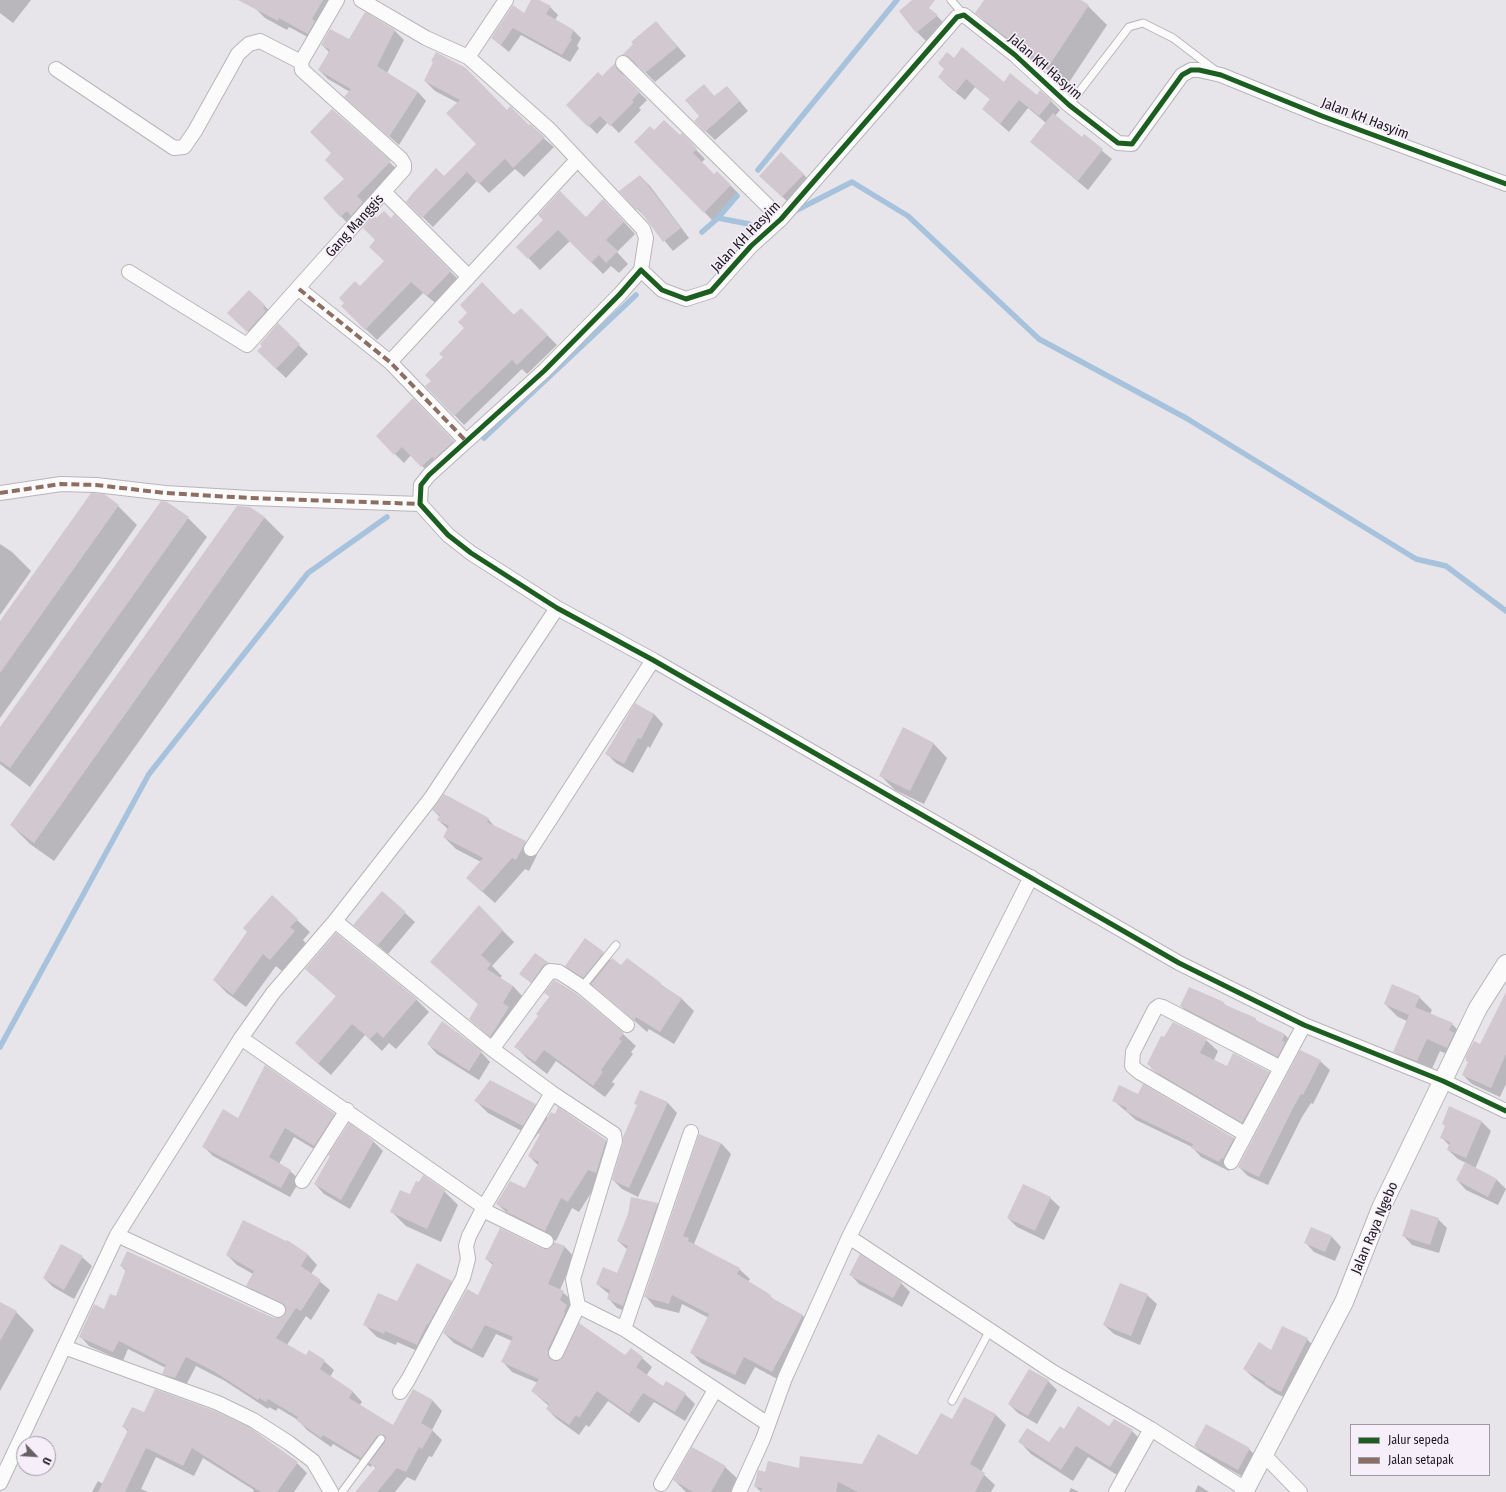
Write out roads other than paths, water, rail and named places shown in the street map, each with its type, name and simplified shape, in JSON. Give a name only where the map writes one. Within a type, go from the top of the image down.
[{"type":"street","points":[[56,69],[174,148],[184,147],[195,131],[238,54],[249,44],[260,41],[301,62],[337,0]]},
{"type":"street","points":[[361,0],[426,38],[468,57],[550,130],[642,228],[646,238],[641,270],[620,294],[544,371],[429,475],[421,485],[420,504],[448,536],[471,553],[557,608],[653,660],[1179,963],[1304,1025],[1443,1082],[1506,1111]]},
{"type":"street","points":[[468,57],[506,0]]},
{"type":"street","name":"Jalan KH Hasyim","points":[[641,270],[662,290],[686,299],[711,291],[751,246],[781,219],[956,17],[964,15],[1015,55],[1069,105],[1118,143],[1132,144],[1182,75],[1191,70],[1198,70],[1221,75],[1322,116],[1506,184]]},
{"type":"street","name":"Gang Manggis","points":[[129,272],[247,345],[385,193],[404,169],[404,164],[401,158],[302,70],[301,62]]},
{"type":"street","points":[[623,63],[781,219]]},
{"type":"street","points":[[390,362],[577,160]]},
{"type":"street","points":[[385,193],[468,276]]},
{"type":"street","points":[[299,289],[390,362],[466,441]]},
{"type":"street","points":[[0,493],[61,484],[250,498],[420,504]]},
{"type":"street","points":[[0,1483],[117,1235],[241,1038],[273,993],[335,920],[431,798],[557,608]]},
{"type":"street","points":[[530,849],[653,660]]},
{"type":"street","points":[[739,1492],[768,1424],[785,1378],[848,1237],[1031,877]]},
{"type":"street","points":[[335,920],[492,1049],[552,1093],[614,1134],[615,1141],[573,1278],[578,1306],[556,1353]]},
{"type":"street","name":"Jalan Raya Ngebo","points":[[1244,1491],[1344,1302],[1381,1208],[1478,1008],[1506,964]]},
{"type":"street","points":[[492,1049],[550,971],[559,972],[582,987],[627,1025]]},
{"type":"street","points":[[1245,1134],[1139,1072],[1132,1066],[1133,1052],[1155,1009],[1161,1006],[1280,1068]]},
{"type":"street","points":[[1231,1162],[1304,1025]]},
{"type":"street","points":[[241,1038],[347,1110],[483,1208],[546,1241]]},
{"type":"street","points":[[400,1392],[463,1278],[468,1259],[466,1246],[469,1236],[483,1208],[552,1093]]},
{"type":"street","points":[[302,1182],[347,1110]]},
{"type":"street","points":[[624,1329],[691,1132]]},
{"type":"street","points":[[117,1235],[278,1310]]},
{"type":"street","points":[[848,1237],[1054,1372],[1150,1430],[1244,1491]]},
{"type":"street","points":[[578,1306],[624,1329],[768,1424]]},
{"type":"street","points":[[64,1348],[218,1403],[253,1420],[290,1443],[313,1461],[331,1492]]},
{"type":"street","points":[[661,1484],[715,1390]]},
{"type":"street","points":[[1116,1492],[1150,1430]]},
{"type":"street","points":[[1263,1454],[1300,1492]]},
{"type":"lane","points":[[951,0],[964,15]]},
{"type":"lane","points":[[1069,105],[1129,27],[1143,23],[1172,38],[1221,75]]},
{"type":"lane","points":[[582,987],[616,945]]},
{"type":"lane","points":[[952,1401],[990,1330]]},
{"type":"lane","points":[[342,1492],[381,1439]]},
{"type":"waterway","points":[[758,170],[897,0]]},
{"type":"waterway","points":[[793,212],[852,182],[908,216],[1039,339],[1186,418],[1416,559],[1446,566],[1506,611]]},
{"type":"waterway","points":[[702,232],[718,218],[737,196]]},
{"type":"waterway","points":[[718,218],[749,224]]},
{"type":"waterway","points":[[484,438],[636,295]]},
{"type":"waterway","points":[[0,1047],[149,774],[308,573],[387,517]]}]
